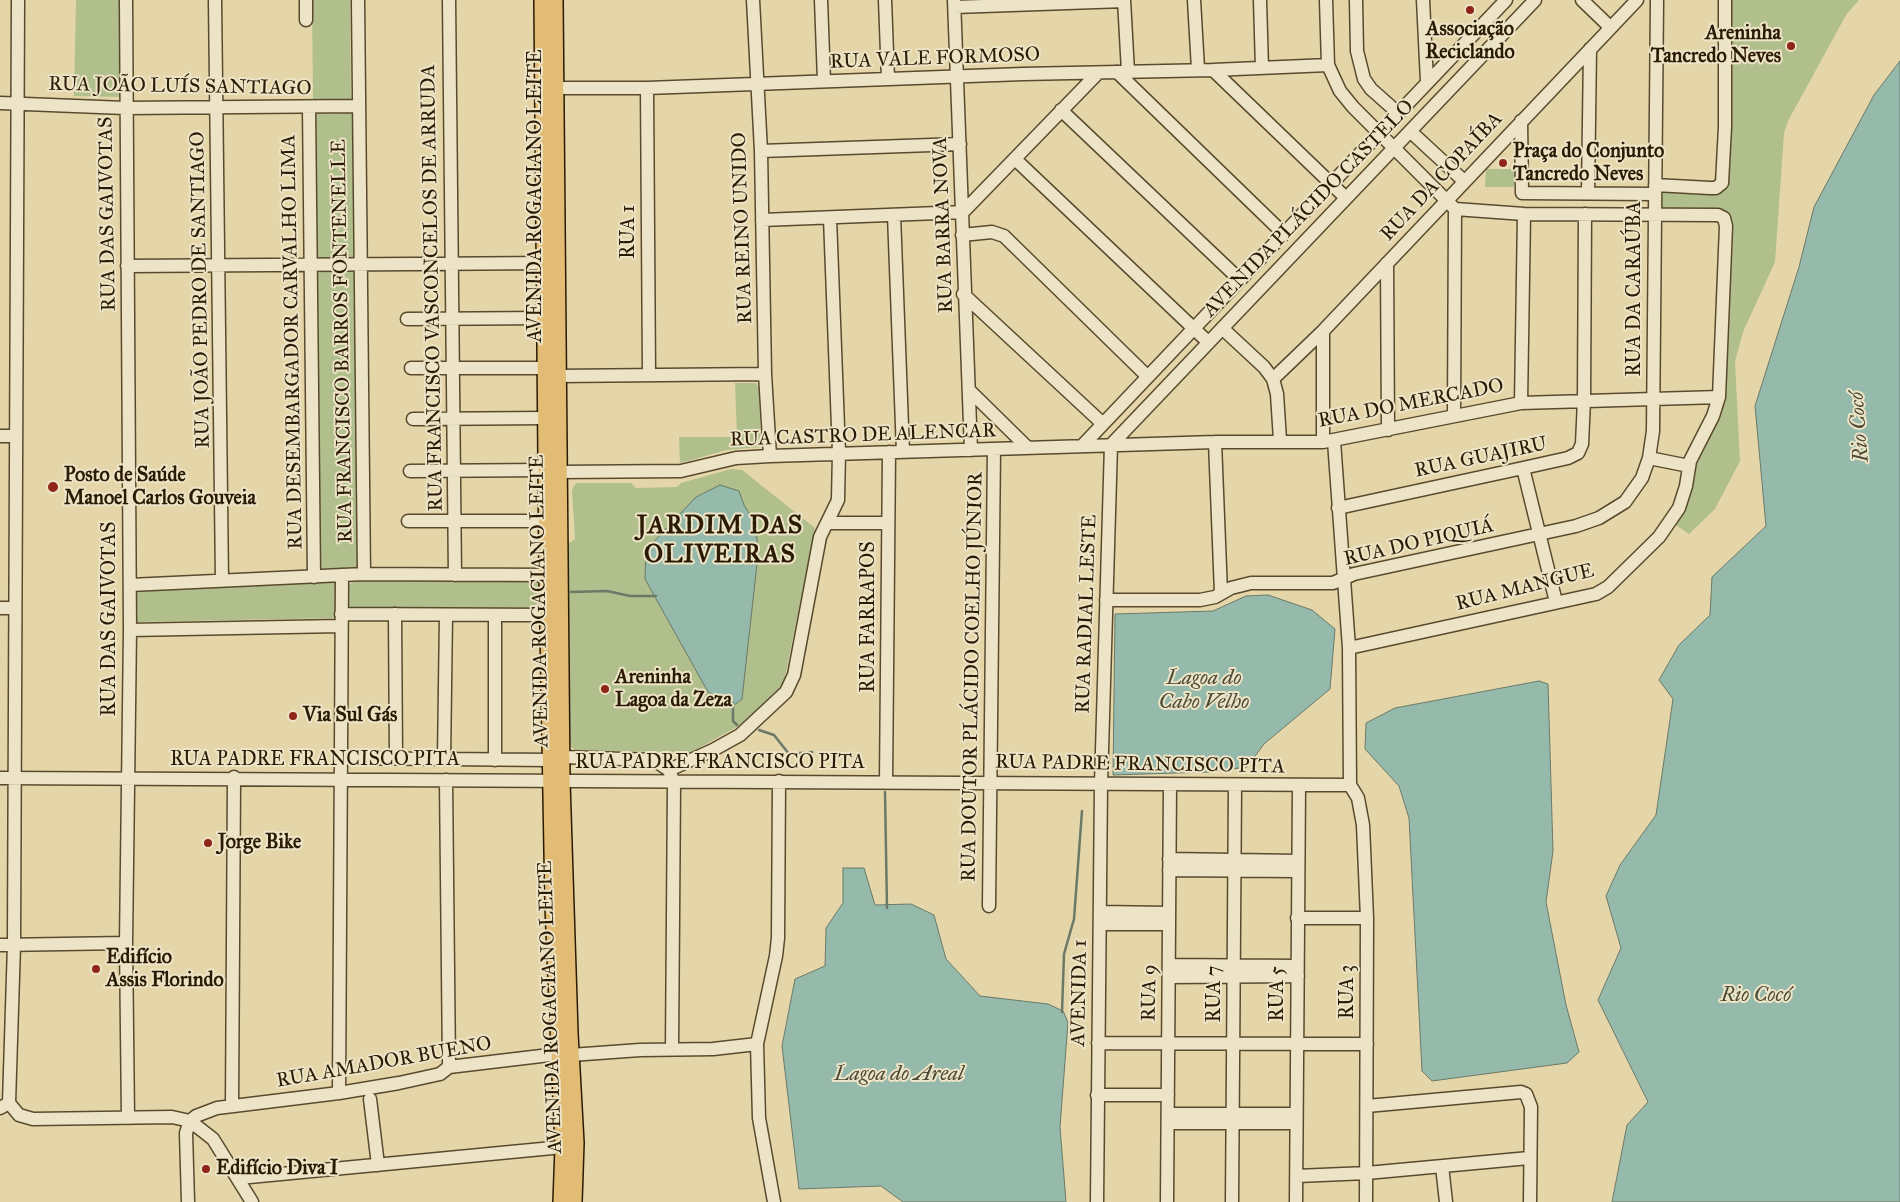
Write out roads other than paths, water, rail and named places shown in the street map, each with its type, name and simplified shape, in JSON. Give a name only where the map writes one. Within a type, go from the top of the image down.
[{"type":"main road","name":"AVENIDA ROGACIANO LEITE","points":[[542,0],[549,88],[556,758],[564,1055],[561,1202]]},
{"type":"main road","name":"AVENIDA ROGACIANO LEITE","points":[[549,88],[555,0]]},
{"type":"main road","name":"AVENIDA ROGACIANO LEITE","points":[[551,263],[545,318],[552,372],[545,418],[553,471],[547,521],[554,594]]},
{"type":"main road","name":"AVENIDA ROGACIANO LEITE","points":[[564,1055],[576,1143],[574,1202]]},
{"type":"street","points":[[18,0],[14,945],[4,1105],[19,1116],[33,1119],[172,1117],[190,1120],[213,1139],[239,1178],[252,1202]]},
{"type":"street","name":"RUA DAS GAIVOTAS","points":[[126,0],[130,585],[126,943],[128,1118]]},
{"type":"street","name":"RUA JOÃO PEDRO DE SANTIAGO","points":[[215,0],[222,580]]},
{"type":"street","points":[[306,0],[306,20]]},
{"type":"street","name":"RUA FRANCISCO BARROS FONTENELLE","points":[[358,0],[364,574]]},
{"type":"street","name":"RUA FRANCISCO VASCONCELOS DE ARRUDA","points":[[449,0],[455,575]]},
{"type":"street","name":"RUA REINO UNIDO","points":[[753,0],[761,151],[765,374],[770,456]]},
{"type":"street","points":[[821,0],[824,81]]},
{"type":"street","points":[[885,0],[888,79]]},
{"type":"street","points":[[1194,0],[1198,70]]},
{"type":"street","points":[[1260,0],[1262,68]]},
{"type":"street","points":[[1326,0],[1328,65],[1345,98],[1381,130],[1452,201],[1524,214],[1655,212],[1718,215],[1724,218],[1726,226],[1719,398]]},
{"type":"street","points":[[1356,0],[1356,51],[1364,79],[1396,115]]},
{"type":"street","points":[[1423,0],[1427,82]]},
{"type":"street","name":"AVENIDA PLÁCIDO CASTELO","points":[[1083,445],[1283,232],[1506,0]]},
{"type":"street","name":"AVENIDA PLÁCIDO CASTELO","points":[[1110,445],[1535,0]]},
{"type":"street","points":[[1582,0],[1610,27]]},
{"type":"street","name":"RUA DA COPAÍBA","points":[[1273,379],[1323,331],[1387,262],[1452,201],[1462,182],[1637,0]]},
{"type":"street","name":"RUA DA CARAÚBA","points":[[1653,398],[1657,0]]},
{"type":"street","points":[[1521,121],[1522,193],[1655,192],[1716,188],[1722,183],[1725,127],[1725,0]]},
{"type":"street","points":[[954,4],[1124,1],[1123,72],[1283,232]]},
{"type":"street","name":"RUA BARRA NOVA","points":[[954,4],[963,212],[963,294],[970,391],[970,450]]},
{"type":"street","points":[[1588,193],[1590,49]]},
{"type":"street","name":"RUA VALE FORMOSO","points":[[549,88],[647,88],[1328,65]]},
{"type":"street","points":[[1213,70],[1346,198]]},
{"type":"street","points":[[762,220],[963,212],[1098,73]]},
{"type":"street","name":"RUA 1","points":[[647,88],[649,375]]},
{"type":"street","name":"RUA JOÃO LUÍS SANTIAGO","points":[[0,103],[126,108],[217,109],[359,106]]},
{"type":"street","name":"RUA DESEMBARGADOR CARVALHO LIMA","points":[[309,107],[314,577]]},
{"type":"street","points":[[1060,110],[1239,279]]},
{"type":"street","points":[[1408,132],[1462,182]]},
{"type":"street","points":[[761,151],[960,144]]},
{"type":"street","points":[[1016,159],[1208,342]]},
{"type":"street","points":[[1452,201],[1454,416]]},
{"type":"street","points":[[1521,403],[1524,214]]},
{"type":"street","points":[[1584,400],[1585,214]]},
{"type":"street","points":[[894,215],[903,452]]},
{"type":"street","points":[[672,1049],[672,776],[726,744],[750,727],[780,700],[792,681],[818,547],[824,527],[838,500],[839,453],[830,218]]},
{"type":"street","points":[[962,234],[992,232],[1004,236],[1143,380],[1155,398]]},
{"type":"street","points":[[1387,262],[1388,430]]},
{"type":"street","points":[[127,266],[551,263]]},
{"type":"street","points":[[963,294],[1102,423]]},
{"type":"street","points":[[407,319],[545,318]]},
{"type":"street","points":[[1222,328],[1264,367],[1273,379],[1277,394],[1280,440]]},
{"type":"street","points":[[1323,331],[1329,442],[1338,508],[1349,648],[1350,785]]},
{"type":"street","points":[[411,368],[649,375],[765,374]]},
{"type":"street","points":[[970,391],[1028,448]]},
{"type":"street","name":"RUA DO MERCADO","points":[[1110,445],[1280,440],[1329,442],[1521,403],[1653,398],[1719,398]]},
{"type":"street","name":"RUA DO PIQUIÁ","points":[[1106,600],[1200,600],[1215,597],[1250,583],[1333,583],[1344,578],[1539,535],[1584,523],[1613,511],[1634,490],[1649,458],[1653,431],[1653,398]]},
{"type":"street","name":"RUA MANGUE","points":[[1349,648],[1602,591],[1659,537],[1679,508],[1686,486],[1689,466],[1719,398]]},
{"type":"street","name":"RUA GUAJIRU","points":[[1338,508],[1568,458],[1578,453],[1582,444],[1584,400]]},
{"type":"street","points":[[413,419],[545,418]]},
{"type":"street","points":[[0,436],[15,436]]},
{"type":"street","points":[[1215,442],[1221,593]]},
{"type":"street","name":"RUA CASTRO DE ALENCAR","points":[[410,471],[681,471],[736,458],[1110,445]]},
{"type":"street","name":"RUA RADIAL LESTE","points":[[1100,784],[1110,445]]},
{"type":"street","name":"RUA DOUTOR PLÁCIDO COELHO JÚNIOR","points":[[989,906],[992,782],[994,449]]},
{"type":"street","name":"RUA FARRAPOS","points":[[886,782],[889,452]]},
{"type":"street","points":[[1649,458],[1689,466]]},
{"type":"street","points":[[1523,468],[1556,602]]},
{"type":"street","points":[[408,521],[547,521]]},
{"type":"street","points":[[827,523],[888,523]]},
{"type":"street","points":[[130,585],[364,574],[455,575],[554,594]]},
{"type":"street","points":[[339,1094],[342,575]]},
{"type":"street","points":[[130,630],[341,620],[395,614],[495,615],[554,594]]},
{"type":"street","points":[[0,608],[14,608]]},
{"type":"street","points":[[395,614],[396,758]]},
{"type":"street","points":[[444,759],[446,615]]},
{"type":"street","points":[[495,615],[495,760]]},
{"type":"street","name":"RUA PADRE FRANCISCO PITA","points":[[341,758],[654,760],[672,776]]},
{"type":"street","name":"RUA PADRE FRANCISCO PITA","points":[[0,778],[234,777],[341,780],[557,781],[672,776],[779,781],[1235,786],[1350,785]]},
{"type":"street","points":[[232,1106],[234,777]]},
{"type":"street","points":[[446,780],[450,1067]]},
{"type":"street","points":[[774,1202],[759,1118],[757,1044],[777,947],[779,781]]},
{"type":"street","name":"AVENIDA 1","points":[[1097,1202],[1100,784]]},
{"type":"street","name":"RUA 9","points":[[1167,1202],[1170,785]]},
{"type":"street","name":"RUA 3","points":[[1350,785],[1358,798],[1363,825],[1368,918],[1366,1202]]},
{"type":"street","name":"RUA 7","points":[[1232,1202],[1235,786]]},
{"type":"street","name":"RUA 5","points":[[1296,1202],[1299,786]]},
{"type":"street","points":[[1169,865],[1297,866]]},
{"type":"street","points":[[1100,918],[1169,919]]},
{"type":"street","points":[[1297,918],[1368,918]]},
{"type":"street","points":[[0,945],[126,943]]},
{"type":"street","points":[[1169,971],[1297,971]]},
{"type":"street","points":[[1098,1043],[1367,1044]]},
{"type":"street","name":"RUA AMADOR BUENO","points":[[190,1120],[204,1113],[232,1106],[339,1094],[440,1074],[450,1067],[564,1055],[672,1049],[713,1049],[757,1044]]},
{"type":"street","points":[[1367,1106],[1521,1092],[1528,1096],[1531,1107],[1530,1202]]},
{"type":"street","points":[[1097,1095],[1168,1095]]},
{"type":"street","points":[[370,1099],[378,1165]]},
{"type":"street","points":[[1168,1118],[1174,1114],[1233,1118],[1292,1114],[1296,1119]]},
{"type":"street","points":[[188,1202],[186,1133],[190,1120]]},
{"type":"street","points":[[239,1178],[563,1147]]},
{"type":"street","points":[[1297,1176],[1367,1173],[1529,1158]]},
{"type":"street","points":[[1442,1166],[1446,1202]]},
{"type":"water","name":"Rio Cocó","points":[[1900,61],[1900,1202],[1612,1202],[1627,1125],[1648,1102],[1598,1000],[1621,948],[1606,896],[1620,865],[1656,815],[1673,699],[1659,680],[1679,645],[1710,615],[1712,577],[1766,526],[1755,406],[1799,267],[1814,207],[1874,95]]},
{"type":"water","points":[[720,485],[739,491],[744,505],[756,525],[758,555],[742,699],[733,706],[708,692],[645,579],[646,550],[696,497]]},
{"type":"water","name":"Lagoa do Cabo Velho","points":[[1268,595],[1312,610],[1335,629],[1330,689],[1264,744],[1247,767],[1209,772],[1113,775],[1115,614],[1213,611],[1246,596]]},
{"type":"water","points":[[1539,681],[1548,684],[1553,851],[1546,902],[1566,1005],[1579,1052],[1567,1063],[1432,1081],[1422,1071],[1409,818],[1399,786],[1365,749],[1366,723],[1395,708]]},
{"type":"water","name":"Lagoa do Areal","points":[[843,868],[864,868],[875,905],[911,904],[934,915],[946,959],[980,996],[1048,1004],[1063,1011],[1068,1022],[1060,1127],[1066,1202],[903,1202],[881,1186],[799,1189],[782,1046],[795,979],[825,966],[826,928],[843,903]]},
{"type":"waterway","points":[[571,592],[607,591],[630,596],[656,596]]},
{"type":"waterway","points":[[733,703],[733,721],[737,725]]},
{"type":"waterway","points":[[759,730],[774,735],[789,754],[812,752]]},
{"type":"waterway","points":[[885,792],[887,908]]},
{"type":"waterway","points":[[1062,1012],[1064,954],[1074,919],[1082,811]]},
{"type":"place","name":"Associação Reciclando","points":[[1470,10]]},
{"type":"place","name":"Areninha Tancredo Neves","points":[[1791,46]]},
{"type":"place","name":"Praça do Conjunto Tancredo Neves","points":[[1503,163]]},
{"type":"place","name":"Posto de Saúde Manoel Carlos Gouveia","points":[[53,487]]},
{"type":"place","name":"Areninha Lagoa da Zeza","points":[[605,689]]},
{"type":"place","name":"Via Sul Gás","points":[[293,716]]},
{"type":"place","name":"Jorge Bike","points":[[208,843]]},
{"type":"place","name":"Edifício Assis Florindo","points":[[96,969]]},
{"type":"place","name":"Edifício Diva I","points":[[206,1169]]},
{"type":"district","name":"JARDIM DAS OLIVEIRAS","points":[[720,542]]}]
